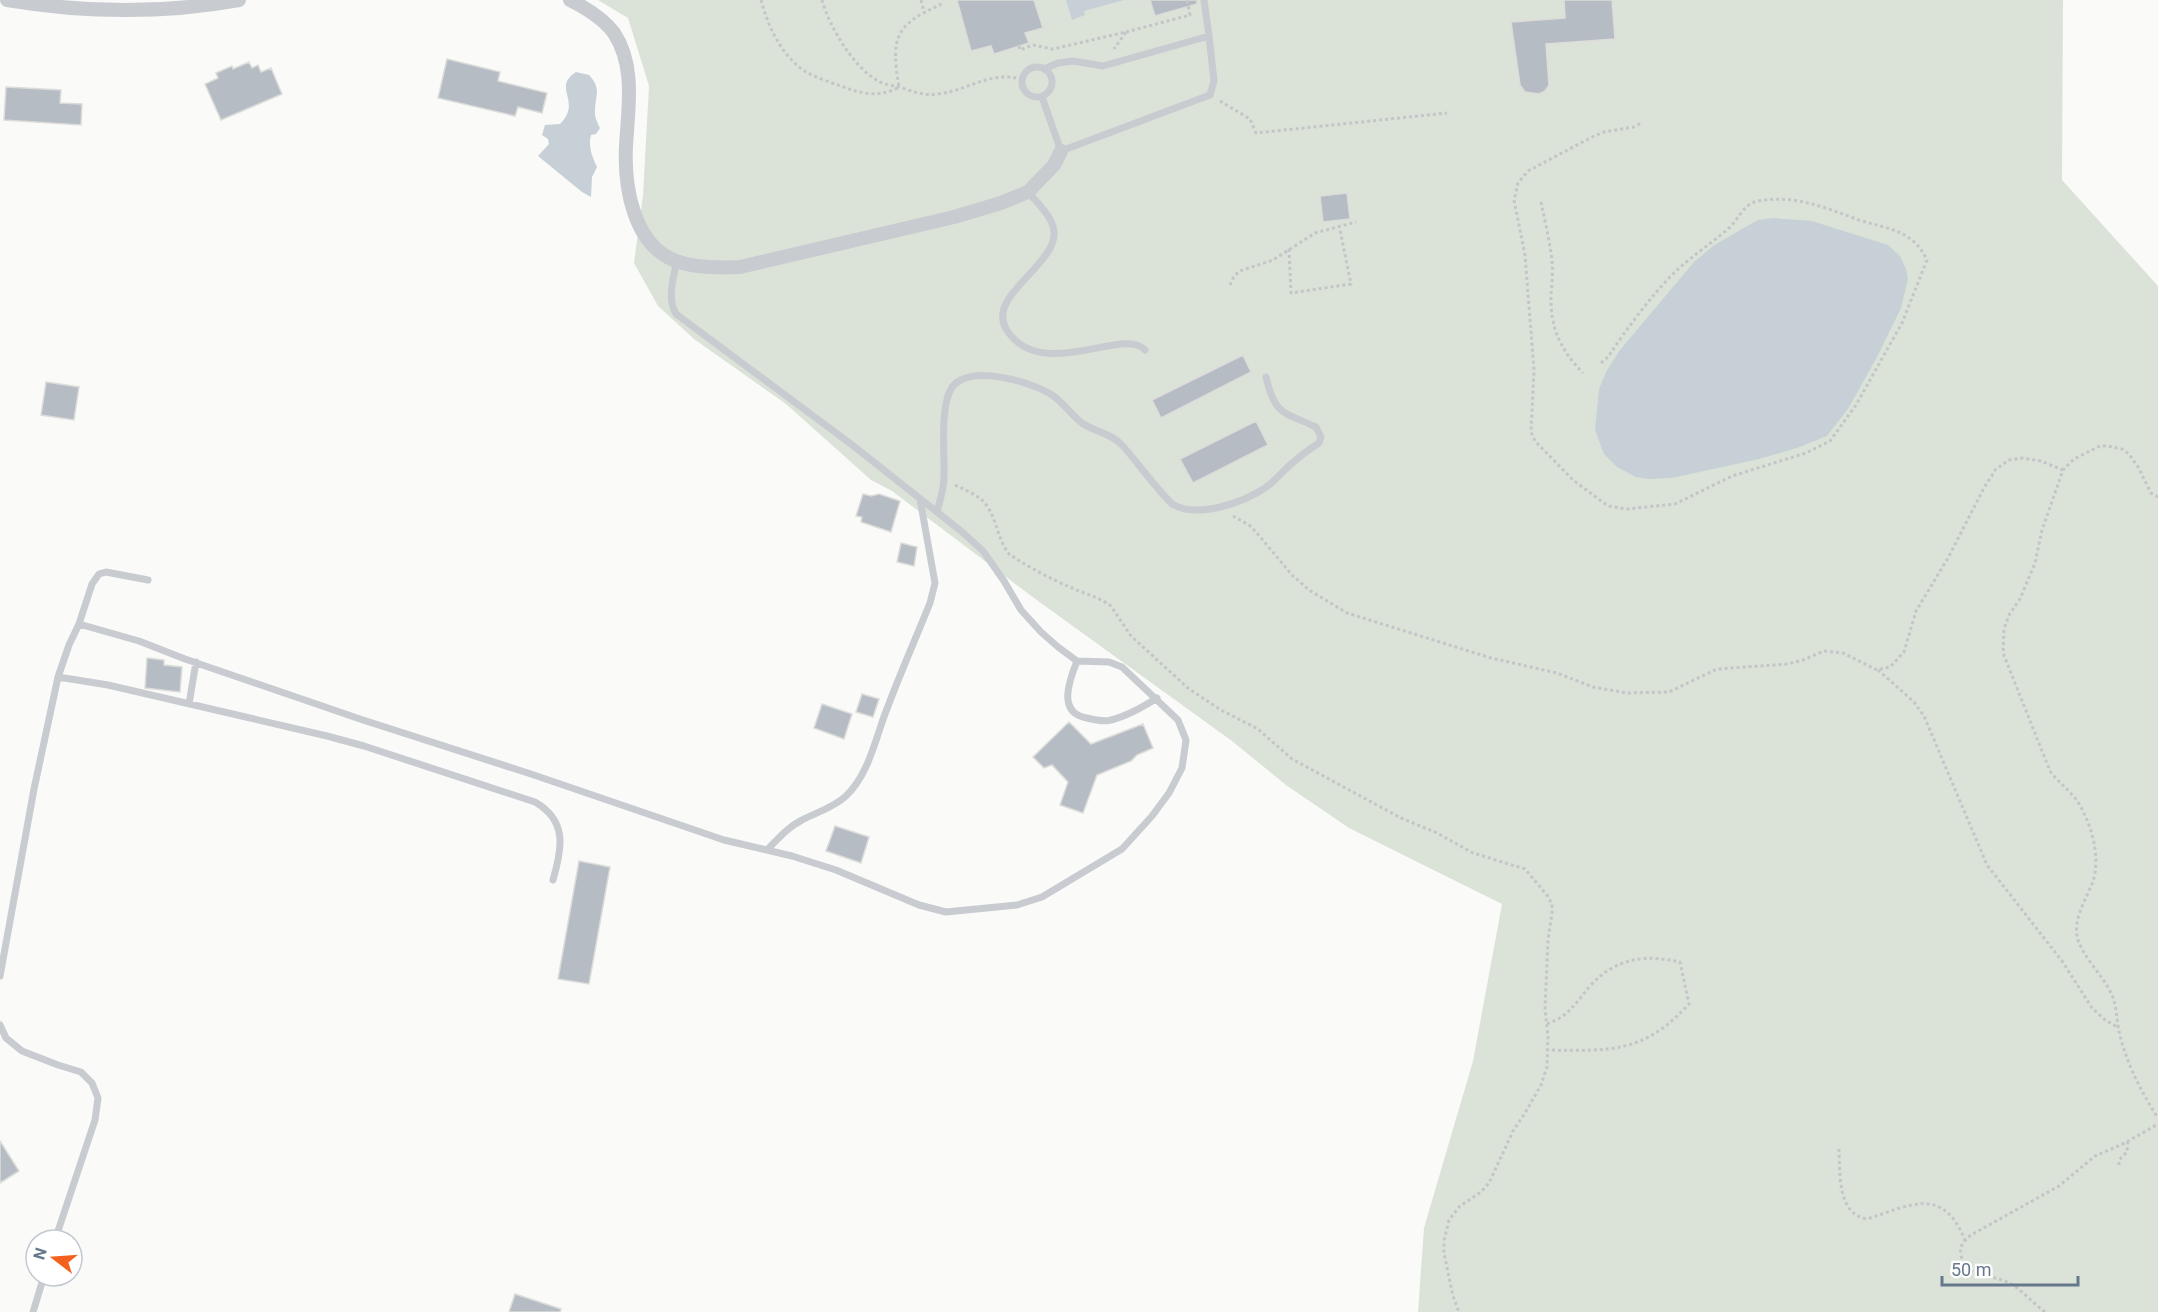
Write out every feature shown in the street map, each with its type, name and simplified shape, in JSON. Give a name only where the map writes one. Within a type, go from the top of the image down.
[{"type":"street","points":[[7,0],[54,8],[107,10],[175,10],[239,0]]},
{"type":"street","points":[[570,0],[598,16],[614,34],[620,48],[629,84],[626,172],[634,210],[650,242],[661,252],[677,261],[716,267],[740,267],[954,218],[1029,192],[1054,165],[1060,151]]},
{"type":"lane","points":[[1042,97],[1060,151],[1210,95],[1214,81],[1204,0]]},
{"type":"lane","points":[[1044,69],[1051,75],[1053,84],[1049,92],[1042,97],[1029,95],[1023,88],[1023,79],[1031,69],[1044,69],[1058,63],[1073,61],[1103,66],[1209,36]]},
{"type":"lane","points":[[1029,192],[1052,223],[1054,240],[1041,262],[1010,295],[1002,313],[1003,324],[1008,332],[1014,339],[1031,349],[1058,355],[1106,346],[1136,344],[1142,345],[1145,350]]},
{"type":"lane","points":[[79,624],[139,640],[196,662],[724,840],[836,870],[919,906],[946,912],[1017,904],[1042,897],[1122,849],[1152,816],[1169,793],[1182,768],[1186,740],[1178,720],[1122,667],[1102,661],[1077,661],[1041,632],[1021,610],[1004,581],[982,551],[851,444],[676,314],[672,307],[672,293],[677,261]]},
{"type":"lane","points":[[937,512],[944,483],[946,404],[952,387],[965,378],[991,376],[1014,380],[1047,392],[1083,424],[1110,435],[1122,444],[1168,501],[1177,507],[1192,511],[1217,507],[1264,489],[1301,455],[1319,443],[1321,438],[1316,427],[1278,409],[1273,401],[1266,377]]},
{"type":"lane","points":[[767,850],[800,821],[834,805],[848,794],[875,748],[885,715],[930,603],[935,583],[920,499]]},
{"type":"lane","points":[[0,976],[34,789],[58,677],[69,645],[79,624],[92,584],[99,574],[106,572],[148,580]]},
{"type":"lane","points":[[1077,661],[1067,701],[1069,708],[1082,717],[1111,720],[1136,711],[1157,698]]},
{"type":"lane","points":[[189,704],[196,662]]},
{"type":"lane","points":[[58,677],[189,704],[364,746],[535,802],[544,808],[556,823],[561,837],[560,856],[553,880]]},
{"type":"lane","points":[[0,1024],[6,1038],[22,1051],[81,1071],[92,1083],[98,1098],[95,1120],[60,1228]]},
{"type":"lane","points":[[33,1312],[40,1288]]},
{"type":"path","points":[[760,0],[765,18],[774,36],[803,70],[858,92],[883,94],[899,87]]},
{"type":"path","points":[[822,0],[832,26],[855,60],[876,80],[922,94],[936,94],[986,78],[1011,76],[1023,79]]},
{"type":"path","points":[[921,0],[924,12]]},
{"type":"path","points":[[899,87],[894,64],[901,31],[909,21],[940,5],[941,0]]},
{"type":"path","points":[[1019,46],[1020,50],[1033,45],[1053,49],[1190,15],[1187,0]]},
{"type":"path","points":[[1103,66],[1126,32]]},
{"type":"path","points":[[1210,95],[1250,119],[1256,133],[1447,113]]},
{"type":"path","points":[[1601,363],[1673,274],[1731,226],[1741,211],[1755,201],[1783,198],[1810,203],[1896,231],[1911,238],[1921,247],[1927,260],[1902,323],[1856,405],[1830,441],[1806,453],[1732,477],[1675,504],[1627,509],[1608,506],[1573,480],[1535,441],[1530,427],[1535,389],[1534,370],[1525,255],[1514,200],[1518,183],[1528,171],[1592,137],[1604,132],[1634,127],[1641,123]]},
{"type":"path","points":[[1541,202],[1552,263],[1553,327],[1572,362],[1583,373]]},
{"type":"path","points":[[1230,285],[1234,276],[1240,271],[1273,260],[1315,232],[1356,222]]},
{"type":"path","points":[[1288,249],[1291,293],[1351,284],[1339,225]]},
{"type":"path","points":[[2158,497],[2151,493],[2138,467],[2121,449],[2100,446],[2074,459],[2063,470],[2042,530],[2035,563],[2004,629],[2003,653],[2050,771],[2076,800],[2087,821],[2095,851],[2096,867],[2095,877],[2078,919],[2077,937],[2111,991],[2126,1054],[2158,1118]]},
{"type":"path","points":[[1877,670],[1890,667],[1904,652],[1916,611],[1948,558],[1996,469],[2009,460],[2022,458],[2041,461],[2063,470]]},
{"type":"path","points":[[944,483],[965,490],[982,501],[990,512],[1002,545],[1009,554],[1073,589],[1107,602],[1131,636],[1189,689],[1221,710],[1258,729],[1292,759],[1401,818],[1437,833],[1473,853],[1529,871],[1552,904],[1545,1009],[1549,1050],[1547,1067],[1541,1085],[1513,1131],[1489,1183],[1481,1192],[1460,1206],[1449,1220],[1444,1253],[1458,1312]]},
{"type":"path","points":[[1217,507],[1249,525],[1292,575],[1309,590],[1337,608],[1422,637],[1513,664],[1557,673],[1593,687],[1627,693],[1669,692],[1717,669],[1788,664],[1824,651],[1843,652],[1877,670],[1919,706],[1987,865],[2062,961],[2092,1008],[2105,1020],[2119,1028]]},
{"type":"path","points":[[1547,1024],[1563,1018],[1591,985],[1610,968],[1634,959],[1659,957],[1680,962],[1689,1004],[1656,1035],[1626,1047],[1590,1051],[1549,1050]]},
{"type":"path","points":[[2045,1312],[2007,1281],[1979,1275],[1967,1269],[1960,1254],[1965,1240],[2059,1186],[2095,1156],[2158,1124]]},
{"type":"path","points":[[2119,1165],[2127,1152],[2128,1141]]},
{"type":"path","points":[[1839,1149],[1845,1204],[1851,1213],[1858,1218],[1867,1219],[1919,1203],[1943,1209],[1951,1214],[1965,1240]]},
{"type":"shaded area","points":[[598,0],[2063,0],[2062,180],[2158,286],[2158,1312],[1418,1312],[1424,1228],[1473,1061],[1502,904],[1349,828],[1286,785],[1232,741],[1034,598],[892,491],[871,480],[786,404],[694,339],[658,306],[634,263],[643,195],[649,86],[628,18]]},
{"type":"shaded area","points":[[1066,0],[1124,0],[1084,11],[1085,15],[1072,20]]},
{"type":"shaded area","points":[[576,72],[589,75],[597,89],[595,114],[600,128],[596,134],[591,135],[590,139],[591,151],[597,167],[592,177],[591,197],[538,156],[549,144],[548,139],[542,135],[545,125],[560,124],[566,116],[569,102],[566,84]]},
{"type":"shaded area","points":[[1773,218],[1812,221],[1888,245],[1900,256],[1906,269],[1908,279],[1901,308],[1848,409],[1827,436],[1759,459],[1672,478],[1636,477],[1617,467],[1604,454],[1595,430],[1599,389],[1607,370],[1620,350],[1694,262],[1713,246],[1758,220]]},
{"type":"building","points":[[957,0],[1034,0],[1043,28],[1025,33],[1029,43],[994,54],[991,46],[971,51]]},
{"type":"building","points":[[1150,0],[1197,0],[1197,4],[1155,16]]},
{"type":"building","points":[[1564,0],[1612,0],[1615,39],[1546,44],[1549,85],[1539,94],[1525,92],[1520,85],[1511,22],[1565,18]]},
{"type":"building","points":[[447,59],[500,72],[498,81],[547,93],[542,113],[518,107],[515,116],[438,98]]},
{"type":"building","points":[[249,62],[252,68],[258,65],[261,72],[271,68],[282,94],[221,120],[205,84],[218,78],[216,73]]},
{"type":"building","points":[[6,87],[61,90],[60,103],[82,104],[81,125],[4,120]]},
{"type":"building","points":[[1347,193],[1350,219],[1323,222],[1320,196]]},
{"type":"building","points":[[1243,355],[1251,372],[1161,418],[1152,400]]},
{"type":"building","points":[[46,382],[79,387],[74,420],[41,415]]},
{"type":"building","points":[[1256,421],[1268,445],[1193,483],[1180,459]]},
{"type":"building","points":[[863,494],[871,496],[879,494],[900,501],[891,532],[861,522],[862,517],[856,516]]},
{"type":"building","points":[[901,543],[917,547],[914,566],[897,562]]},
{"type":"building","points":[[147,658],[164,660],[164,665],[182,667],[180,692],[145,688]]},
{"type":"building","points":[[862,694],[879,699],[873,717],[856,712]]},
{"type":"building","points":[[822,704],[852,714],[844,739],[814,728]]},
{"type":"building","points":[[1069,722],[1091,744],[1143,724],[1153,748],[1137,755],[1131,761],[1097,775],[1083,813],[1060,805],[1068,782],[1052,765],[1044,768],[1033,757]]},
{"type":"building","points":[[835,826],[869,837],[861,863],[826,851]]},
{"type":"building","points":[[579,861],[610,867],[589,984],[558,979]]},
{"type":"building","points":[[0,1141],[19,1171],[0,1183]]},
{"type":"building","points":[[515,1294],[561,1309],[560,1312],[509,1312]]}]
